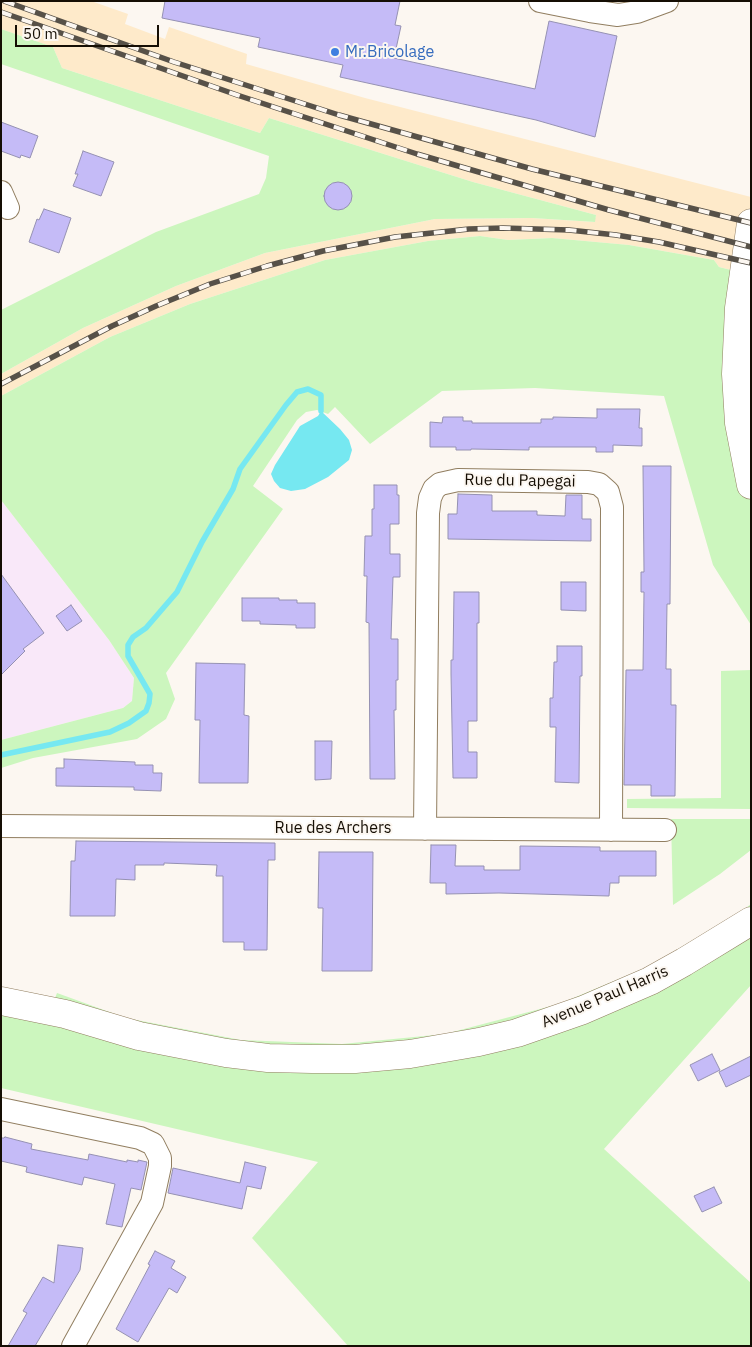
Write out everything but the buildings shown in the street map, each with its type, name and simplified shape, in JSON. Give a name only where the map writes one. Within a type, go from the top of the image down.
[{"type":"main road","points":[[751,223],[739,308],[736,374],[739,423],[751,485]]},
{"type":"main road","name":"Avenue Paul Harris","points":[[1,1001],[65,1014],[148,1038],[200,1049],[247,1056],[330,1059],[410,1054],[471,1044],[508,1035],[549,1023],[583,1010],[650,981],[751,921]]},
{"type":"main road","name":"Avenue Paul Harris","points":[[1,981],[65,1014]]},
{"type":"street","points":[[540,1],[608,14],[626,15],[644,7],[667,1]]},
{"type":"street","name":"Rue du Papegai","points":[[425,829],[428,513],[430,498],[434,489],[440,484],[458,480],[588,482],[599,484],[611,498],[611,830]]},
{"type":"street","name":"Rue des Archers","points":[[1,826],[665,830]]},
{"type":"street","points":[[1,1108],[140,1138],[153,1144],[160,1158],[152,1203],[80,1343]]},
{"type":"shaded area","points":[[1,1],[91,1],[128,14],[125,24],[165,39],[169,27],[247,54],[246,64],[365,98],[751,197],[751,275],[719,267],[714,260],[629,245],[552,238],[508,240],[480,236],[428,241],[325,260],[190,304],[110,337],[1,396],[1,374],[83,328],[176,286],[265,253],[435,219],[532,218],[594,222],[596,215],[473,182],[269,118],[260,133],[62,68],[53,47],[1,29]]},
{"type":"shaded area","points":[[1,500],[109,640],[134,678],[132,701],[123,708],[1,740]]},
{"type":"green space","points":[[1,29],[53,47],[62,68],[260,133],[269,118],[473,182],[596,215],[595,222],[532,218],[435,219],[265,253],[176,286],[83,328],[1,374],[1,310],[156,232],[259,194],[266,178],[269,156],[1,64]]},
{"type":"green space","points":[[480,236],[508,240],[552,238],[629,245],[714,260],[719,267],[751,275],[751,625],[713,565],[664,396],[535,388],[442,391],[370,444],[335,407],[328,414],[317,410],[306,412],[297,420],[253,486],[283,509],[166,673],[175,699],[166,719],[137,739],[33,758],[1,768],[1,740],[123,708],[132,701],[134,678],[109,640],[1,500],[1,396],[110,337],[190,304],[325,260],[428,241]]},
{"type":"green space","points":[[751,670],[751,809],[627,808],[627,799],[721,798],[721,671]]},
{"type":"green space","points":[[671,819],[751,819],[751,850],[720,874],[673,905]]},
{"type":"green space","points":[[751,904],[751,985],[604,1149],[751,1283],[751,1346],[348,1346],[252,1238],[318,1162],[1,1088],[1,1014],[45,1024],[57,993],[126,1018],[241,1040],[342,1044],[445,1034],[559,1004],[650,966]]},
{"type":"water","points":[[321,411],[349,440],[352,450],[349,460],[328,477],[305,489],[291,491],[280,488],[271,474],[275,465],[300,426],[318,416]]},
{"type":"waterway","points":[[1,755],[110,732],[129,723],[146,711],[150,694],[128,656],[128,645],[133,637],[146,628],[177,592],[202,542],[233,489],[240,469],[286,405],[297,392],[308,389],[321,395],[321,411]]},
{"type":"railway","points":[[4,1],[174,62],[339,115],[532,169],[751,223]]},
{"type":"railway","points":[[1,12],[237,95],[417,154],[609,210],[751,247]]},
{"type":"railway","points":[[1,384],[112,326],[210,284],[323,251],[395,237],[469,229],[569,230],[659,242],[751,263]]},
{"type":"place","name":"Mr.Bricolage","points":[[335,52]]}]
